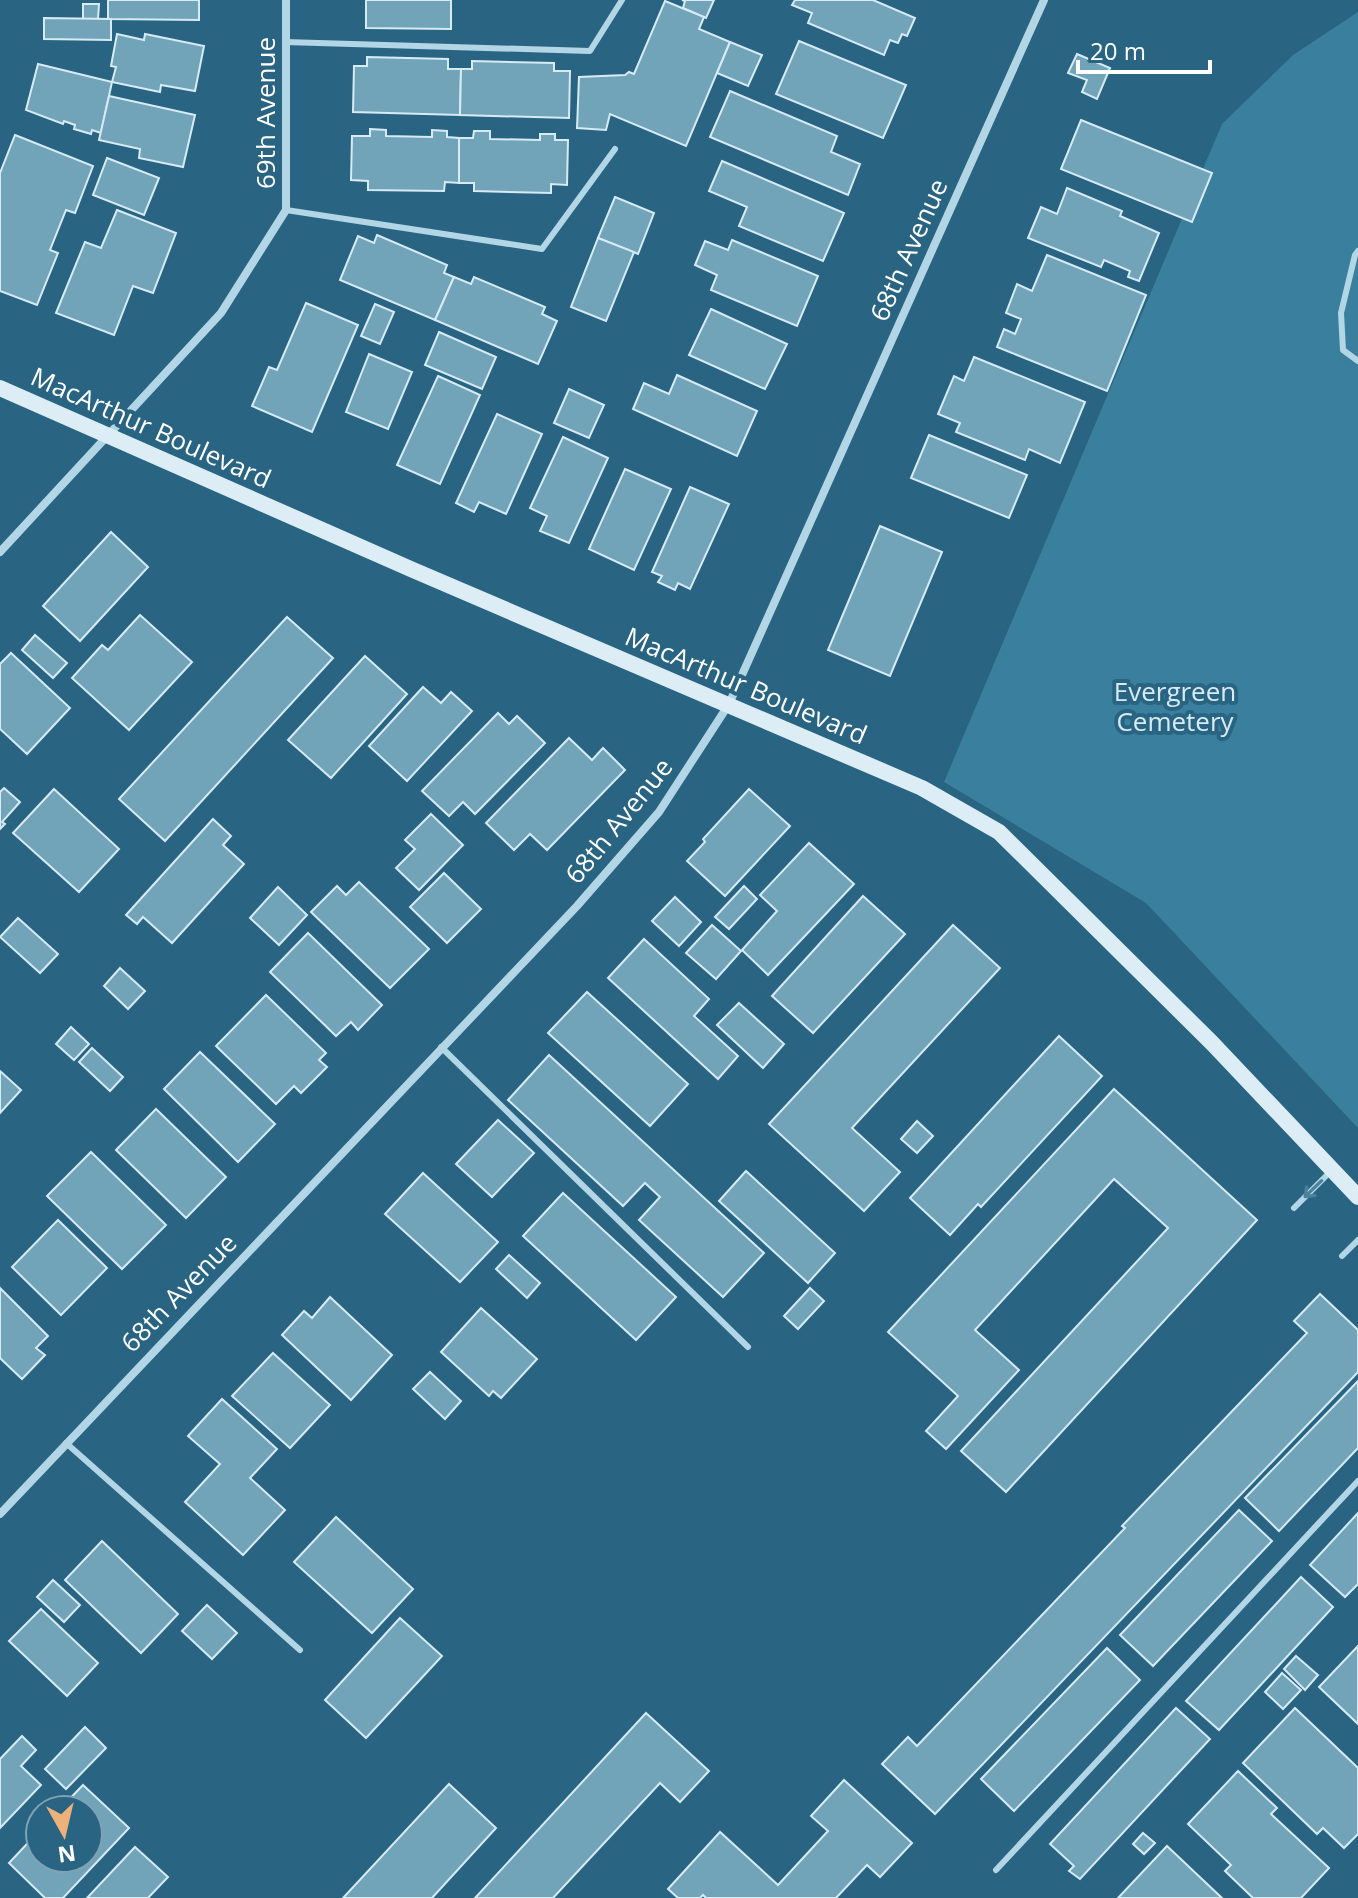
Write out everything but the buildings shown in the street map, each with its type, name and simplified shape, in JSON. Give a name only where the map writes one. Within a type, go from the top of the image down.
[{"type":"main road","name":"MacArthur Boulevard","points":[[0,388],[413,570],[922,788],[999,832],[1212,1043],[1358,1197]]},
{"type":"street","name":"69th Avenue","points":[[0,552],[221,313],[286,210],[286,0]]},
{"type":"street","name":"68th Avenue","points":[[0,1514],[577,906],[659,812],[729,704],[1044,0]]},
{"type":"lane","points":[[285,42],[590,51],[622,0]]},
{"type":"lane","points":[[286,210],[542,249],[615,149]]},
{"type":"lane","points":[[1358,251],[1341,313],[1343,350],[1358,361]]},
{"type":"lane","points":[[441,1047],[748,1347]]},
{"type":"lane","points":[[1294,1208],[1332,1170]]},
{"type":"lane","points":[[1342,1256],[1358,1240]]},
{"type":"lane","points":[[66,1442],[300,1650]]},
{"type":"lane","points":[[996,1870],[1358,1481]]},
{"type":"green space","name":"Evergreen Cemetery","points":[[1358,12],[1358,1128],[1146,903],[944,782],[1222,124],[1293,55]]}]
